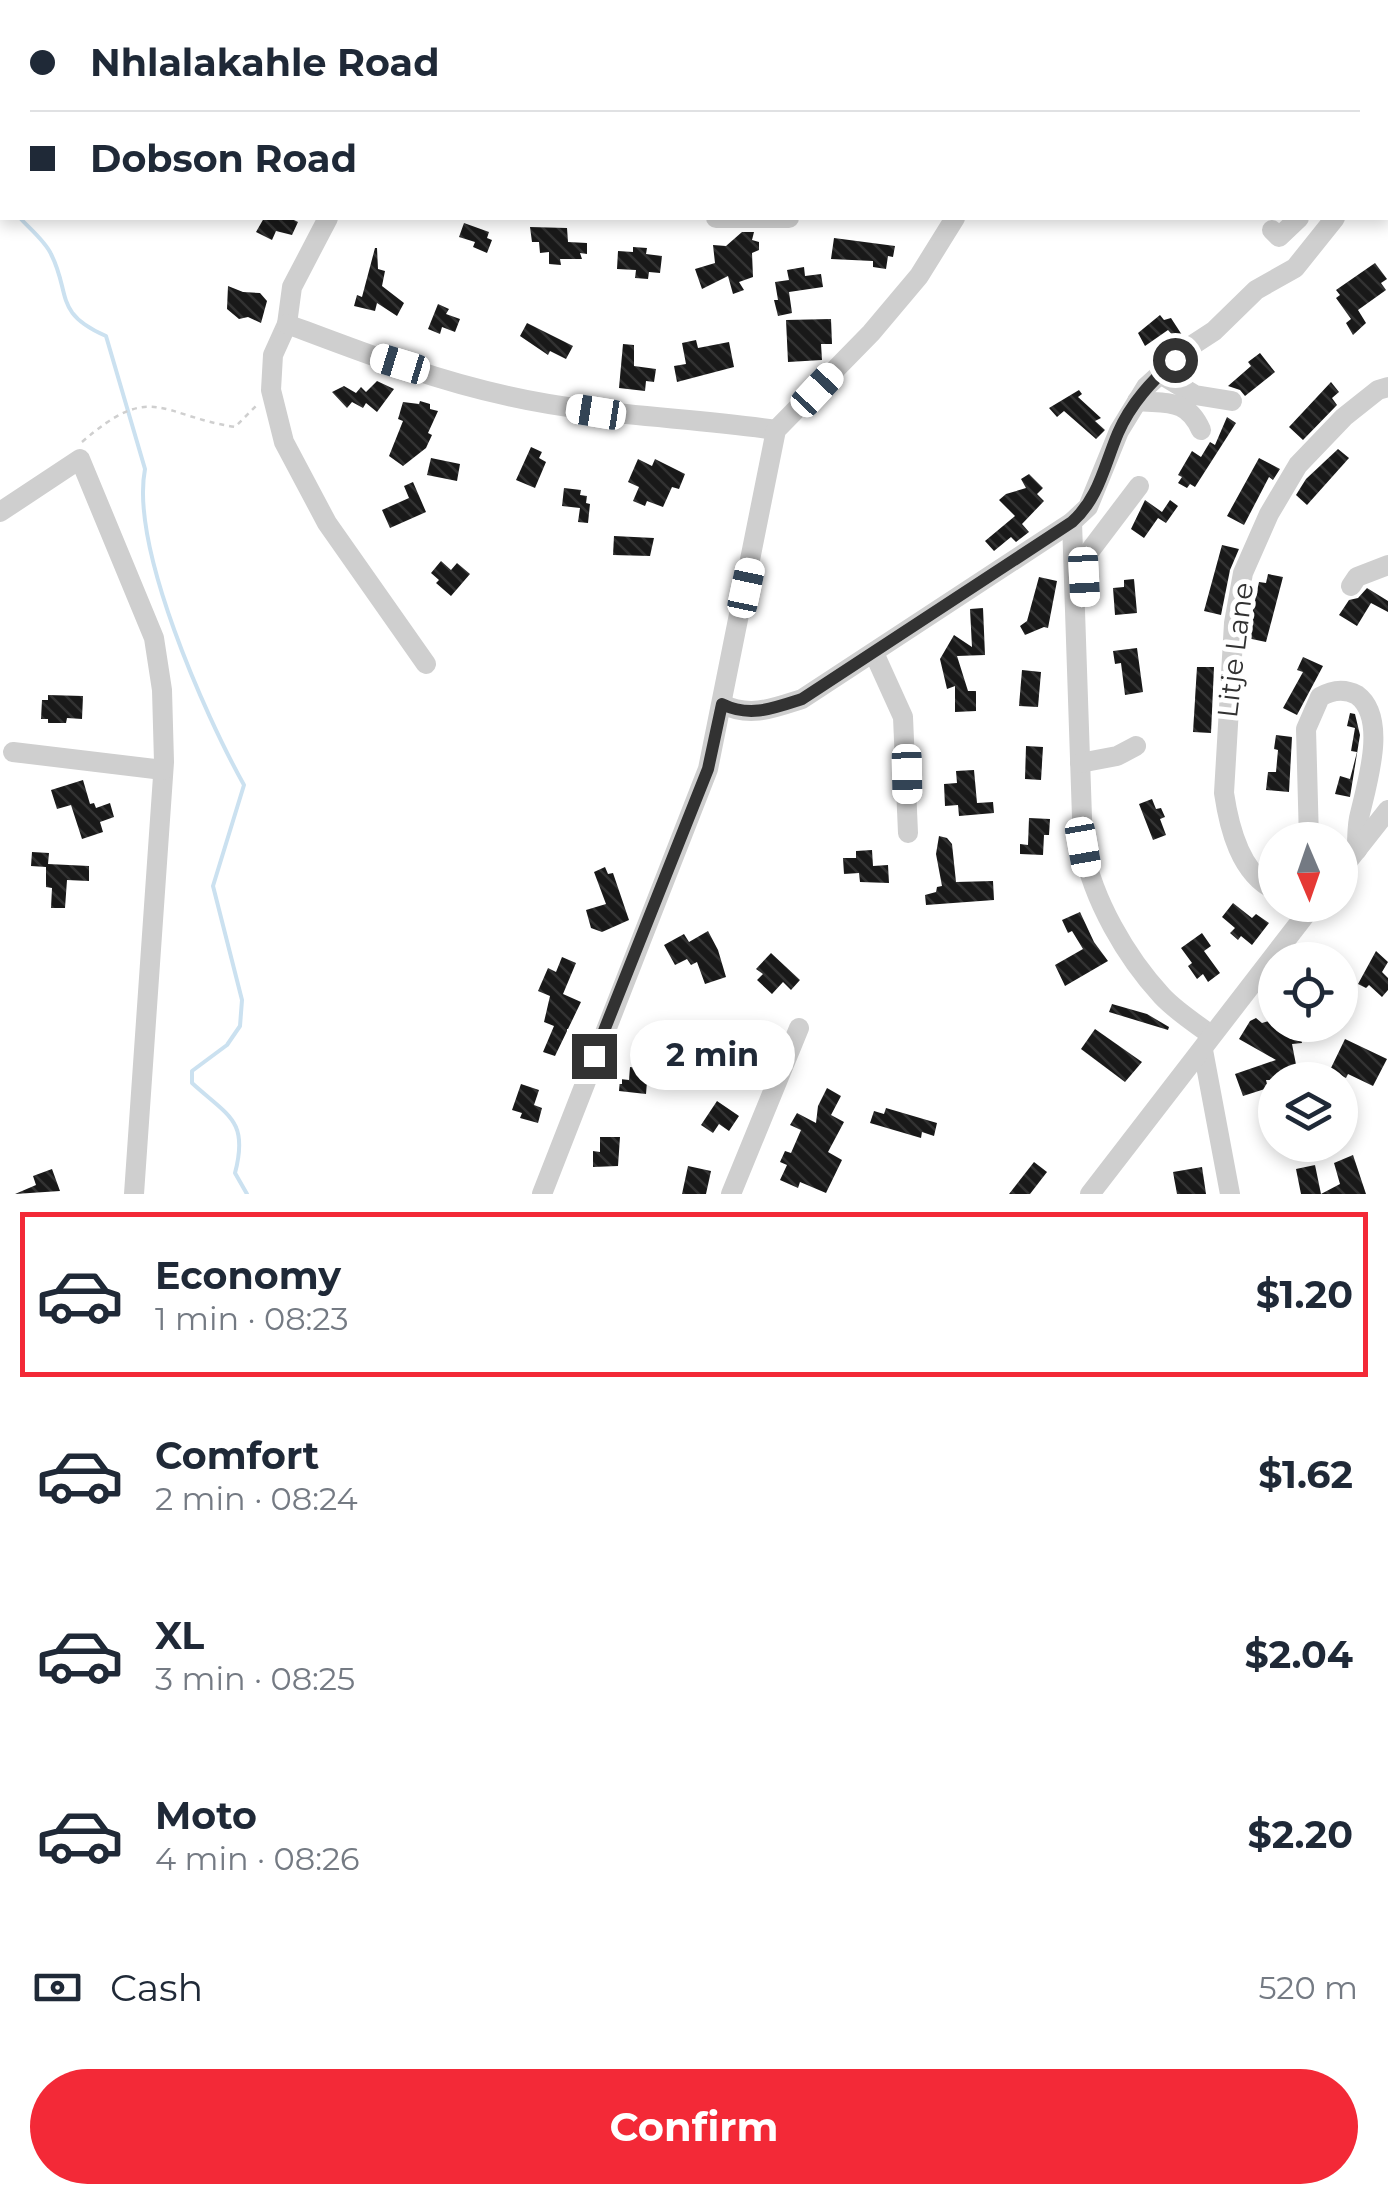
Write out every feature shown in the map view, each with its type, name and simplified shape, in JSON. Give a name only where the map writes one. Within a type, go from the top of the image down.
[{"type":"street","points":[[751,0],[766,0]]},
{"type":"street","points":[[327,220],[292,287],[288,324],[273,355],[270,390],[284,442],[326,523],[426,664]]},
{"type":"street","points":[[542,1194],[708,769],[776,430],[919,276],[954,220]]},
{"type":"street","points":[[1272,230],[1280,237],[1297,220]]},
{"type":"street","points":[[722,704],[754,713],[802,699],[1072,522],[1088,507],[1119,431],[1137,400],[1160,374],[1214,331],[1256,290],[1295,268],[1333,220]]},
{"type":"street","points":[[288,324],[365,354],[506,396],[596,412],[776,430]]},
{"type":"street","points":[[1160,374],[1196,394],[1232,401]]},
{"type":"street","name":"Litje Lane","points":[[1258,876],[1250,869],[1228,820],[1224,793],[1234,623],[1243,574],[1269,514],[1298,465],[1344,417],[1378,390],[1388,387]]},
{"type":"street","points":[[1137,400],[1186,406],[1200,430]]},
{"type":"street","points":[[0,512],[80,459],[154,638],[162,690],[163,770],[134,1194]]},
{"type":"street","points":[[1076,643],[1084,639],[1088,629],[1086,556],[1140,486]]},
{"type":"street","points":[[1072,522],[1083,847],[1088,874],[1124,943],[1163,998],[1207,1042],[1230,1194]]},
{"type":"street","points":[[1351,586],[1357,577],[1388,565]]},
{"type":"street","points":[[874,653],[903,717],[908,833]]},
{"type":"street","points":[[1308,822],[1306,729],[1320,697],[1338,690],[1357,695],[1372,708],[1380,730],[1378,756],[1358,823]]},
{"type":"street","points":[[1080,764],[1117,756],[1136,746]]},
{"type":"street","points":[[13,752],[163,770]]},
{"type":"street","points":[[1358,849],[1388,810]]},
{"type":"street","points":[[1090,1194],[1300,922]]},
{"type":"street","points":[[730,1194],[798,1028]]},
{"type":"path","points":[[80,459],[82,442],[108,419],[127,410],[166,406],[196,420],[235,427],[270,390]]},
{"type":"building","points":[[263,220],[298,222],[292,235],[276,231],[272,240],[256,232]]},
{"type":"building","points":[[464,223],[489,232],[487,238],[492,240],[487,253],[473,247],[475,242],[459,237]]},
{"type":"building","points":[[530,227],[567,228],[568,242],[587,243],[587,254],[580,253],[582,259],[560,259],[561,265],[549,264],[549,252],[540,253],[539,242],[532,242]]},
{"type":"building","points":[[742,232],[754,232],[752,240],[759,242],[759,250],[752,253],[753,277],[739,282],[744,290],[733,294],[728,276],[702,289],[695,269],[715,263],[713,245],[726,246]]},
{"type":"building","points":[[834,238],[895,246],[893,257],[888,256],[886,269],[873,267],[873,261],[831,259]]},
{"type":"building","points":[[633,247],[647,248],[646,254],[662,256],[660,273],[649,272],[648,279],[635,278],[636,270],[617,269],[618,251],[633,252]]},
{"type":"building","points":[[375,248],[378,269],[385,271],[382,286],[404,303],[397,316],[377,303],[375,311],[354,306],[357,295],[362,297]]},
{"type":"building","points":[[1375,263],[1387,279],[1381,283],[1386,290],[1358,310],[1366,323],[1353,335],[1346,323],[1351,319],[1336,298],[1340,295],[1336,290]]},
{"type":"building","points":[[804,267],[805,276],[821,274],[823,287],[789,292],[792,313],[778,316],[775,282],[789,280],[787,270]]},
{"type":"building","points":[[228,286],[260,293],[267,301],[261,323],[248,317],[239,319],[227,309]]},
{"type":"building","points":[[438,304],[449,309],[446,314],[460,319],[455,332],[442,327],[440,334],[428,329]]},
{"type":"building","points":[[1160,315],[1164,320],[1171,318],[1182,335],[1177,340],[1168,330],[1145,346],[1138,333]]},
{"type":"building","points":[[831,319],[832,344],[821,344],[822,360],[788,362],[786,320]]},
{"type":"building","points":[[527,323],[573,346],[566,359],[550,351],[548,355],[520,336]]},
{"type":"building","points":[[696,340],[698,348],[729,342],[734,367],[677,382],[674,366],[686,364],[682,343]]},
{"type":"building","points":[[623,344],[634,345],[634,366],[656,369],[654,382],[646,381],[645,391],[619,388]]},
{"type":"building","points":[[1260,353],[1275,372],[1245,396],[1228,386],[1251,366],[1248,362]]},
{"type":"building","points":[[377,381],[394,389],[377,412],[366,403],[363,408],[352,402],[347,408],[332,392],[344,386],[356,393],[361,387],[366,392]]},
{"type":"building","points":[[1331,382],[1339,392],[1332,398],[1337,405],[1303,440],[1289,427]]},
{"type":"building","points":[[1079,390],[1082,394],[1078,397],[1101,418],[1095,421],[1105,430],[1096,439],[1064,411],[1057,417],[1049,408]]},
{"type":"building","points":[[420,401],[438,411],[428,433],[432,435],[426,448],[403,466],[389,456],[403,421],[398,419],[403,402]]},
{"type":"building","points":[[1227,417],[1236,423],[1195,487],[1178,483],[1182,477],[1178,475],[1192,451],[1201,457],[1210,442],[1215,445]]},
{"type":"building","points":[[531,447],[542,452],[539,458],[546,462],[535,488],[516,480]]},
{"type":"building","points":[[1338,449],[1349,458],[1307,505],[1296,495],[1306,479]]},
{"type":"building","points":[[431,458],[460,464],[457,481],[427,475]]},
{"type":"building","points":[[1259,458],[1280,469],[1273,480],[1269,477],[1244,525],[1227,516]]},
{"type":"building","points":[[638,459],[652,466],[655,459],[685,474],[679,489],[672,487],[663,507],[633,501],[639,487],[628,482]]},
{"type":"building","points":[[1029,474],[1043,488],[1037,494],[1044,501],[1022,524],[1029,532],[1016,542],[1011,537],[994,551],[985,541],[1015,516],[999,500],[1026,488],[1021,479]]},
{"type":"building","points":[[413,482],[426,512],[390,528],[382,510],[409,498],[404,486]]},
{"type":"building","points":[[564,488],[581,490],[580,495],[587,496],[588,523],[578,522],[580,508],[562,506]]},
{"type":"building","points":[[1145,500],[1162,512],[1170,500],[1178,506],[1166,523],[1158,518],[1144,538],[1131,529]]},
{"type":"building","points":[[614,536],[654,538],[650,556],[613,555]]},
{"type":"building","points":[[1222,545],[1239,549],[1230,570],[1221,615],[1204,611]]},
{"type":"building","points":[[441,561],[451,570],[457,563],[470,574],[451,596],[431,573]]},
{"type":"building","points":[[1268,574],[1283,577],[1266,642],[1247,638],[1259,582],[1266,583]]},
{"type":"building","points":[[1039,577],[1057,581],[1048,628],[1025,635],[1020,626],[1027,621]]},
{"type":"building","points":[[1134,579],[1137,613],[1115,615],[1113,588],[1124,587],[1124,580]]},
{"type":"building","points":[[1367,588],[1388,601],[1388,612],[1371,603],[1357,626],[1339,615],[1349,600],[1358,598]]},
{"type":"building","points":[[983,608],[985,655],[957,656],[968,691],[976,691],[976,711],[955,712],[955,686],[947,689],[940,659],[954,635],[972,647],[970,609]]},
{"type":"building","points":[[1137,648],[1143,692],[1125,695],[1121,663],[1115,664],[1113,651]]},
{"type":"building","points":[[1303,657],[1323,666],[1297,715],[1283,708],[1303,672],[1297,670]]},
{"type":"building","points":[[1197,667],[1214,667],[1211,733],[1193,732]]},
{"type":"building","points":[[1022,670],[1041,672],[1038,707],[1019,706]]},
{"type":"building","points":[[48,695],[83,696],[82,719],[48,723],[48,719],[41,719],[42,700],[48,700]]},
{"type":"building","points":[[1350,713],[1355,714],[1360,735],[1350,797],[1335,794],[1340,776],[1350,779],[1357,752],[1351,751],[1355,728],[1347,726]]},
{"type":"building","points":[[1276,735],[1292,737],[1289,792],[1266,790],[1268,772],[1276,772]]},
{"type":"building","points":[[1026,746],[1043,747],[1041,780],[1025,779]]},
{"type":"building","points":[[974,770],[977,803],[993,802],[994,813],[959,816],[958,805],[945,806],[944,784],[957,783],[956,771]]},
{"type":"building","points":[[83,780],[90,804],[94,803],[96,808],[110,803],[114,817],[100,822],[103,832],[82,839],[71,805],[57,809],[51,790]]},
{"type":"building","points":[[1152,799],[1165,817],[1160,819],[1166,835],[1153,840],[1139,804]]},
{"type":"building","points":[[1029,818],[1050,819],[1043,855],[1020,854],[1020,844],[1028,845]]},
{"type":"building","points":[[939,836],[952,844],[956,882],[993,881],[994,900],[926,905],[925,895],[942,886],[936,854]]},
{"type":"building","points":[[872,850],[873,866],[888,865],[889,883],[860,882],[859,873],[844,874],[843,858],[856,858],[856,851]]},
{"type":"building","points":[[32,852],[49,853],[48,864],[89,866],[89,881],[67,880],[65,908],[51,908],[52,888],[46,887],[46,867],[31,866]]},
{"type":"building","points":[[605,867],[608,874],[613,873],[629,920],[602,932],[591,928],[586,910],[606,904],[594,872]]},
{"type":"building","points":[[1233,903],[1252,918],[1258,915],[1258,922],[1269,923],[1252,945],[1230,933],[1235,928],[1222,917]]},
{"type":"building","points":[[1080,912],[1108,961],[1065,986],[1055,965],[1083,949],[1062,920]]},
{"type":"building","points":[[708,931],[726,977],[705,984],[697,962],[691,965],[687,959],[675,965],[664,945],[684,934],[689,942]]},
{"type":"building","points":[[1202,933],[1211,946],[1204,951],[1220,973],[1208,982],[1203,974],[1197,979],[1181,948]]},
{"type":"building","points":[[1376,951],[1388,962],[1382,972],[1388,978],[1388,990],[1382,997],[1369,985],[1366,988],[1358,984]]},
{"type":"building","points":[[771,953],[800,980],[791,990],[783,982],[772,994],[757,980],[763,974],[756,969]]},
{"type":"building","points":[[562,957],[576,963],[563,994],[581,1002],[555,1056],[543,1052],[554,1026],[544,1022],[550,996],[538,991],[548,968],[556,972]]},
{"type":"building","points":[[1112,1004],[1147,1014],[1168,1030],[1109,1012]]},
{"type":"building","points":[[1258,1020],[1258,1042],[1302,1042],[1292,1044],[1296,1062],[1270,1062],[1276,1060],[1239,1039],[1250,1021]]},
{"type":"building","points":[[1095,1029],[1142,1062],[1125,1082],[1081,1049]]},
{"type":"building","points":[[1344,1042],[1387,1059],[1373,1086],[1358,1079],[1358,1062],[1334,1062]]},
{"type":"building","points":[[1258,1066],[1258,1091],[1243,1096],[1235,1074]]},
{"type":"building","points":[[630,1067],[648,1069],[646,1094],[619,1091],[620,1079],[629,1080]]},
{"type":"building","points":[[521,1084],[539,1090],[534,1105],[542,1108],[538,1123],[520,1118],[522,1113],[512,1110]]},
{"type":"building","points":[[827,1088],[841,1096],[831,1115],[844,1122],[828,1152],[842,1160],[826,1193],[800,1182],[798,1188],[780,1180],[787,1165],[780,1162],[785,1151],[791,1153],[801,1130],[790,1125],[797,1113],[816,1123],[818,1106]]},
{"type":"building","points":[[717,1101],[739,1116],[729,1131],[719,1124],[713,1133],[701,1125]]},
{"type":"building","points":[[886,1108],[937,1123],[934,1136],[922,1132],[921,1138],[870,1123],[874,1111],[884,1114]]},
{"type":"building","points":[[600,1137],[620,1137],[618,1166],[593,1167],[593,1151],[600,1152]]},
{"type":"building","points":[[1034,1162],[1047,1172],[1030,1194],[1009,1194]]},
{"type":"building","points":[[1355,1162],[1366,1194],[1321,1194],[1340,1184],[1334,1163]]},
{"type":"building","points":[[1315,1165],[1321,1194],[1301,1194],[1296,1169]]},
{"type":"building","points":[[688,1166],[711,1171],[706,1194],[682,1194]]},
{"type":"building","points":[[1202,1167],[1206,1194],[1177,1194],[1173,1172]]},
{"type":"building","points":[[52,1169],[60,1191],[15,1194],[36,1185],[33,1176]]},
{"type":"waterway","points":[[22,220],[48,249],[71,310],[78,319],[106,336],[145,469],[143,502],[159,585],[192,675],[244,785],[213,886],[242,1000],[240,1026],[227,1045],[192,1071],[192,1083],[225,1112],[237,1130],[239,1155],[235,1173],[247,1194]]},
{"type":"route","points":[[594,1056],[708,769],[722,704],[754,713],[802,699],[1072,522],[1088,507],[1119,431],[1146,387],[1175,360]]}]
